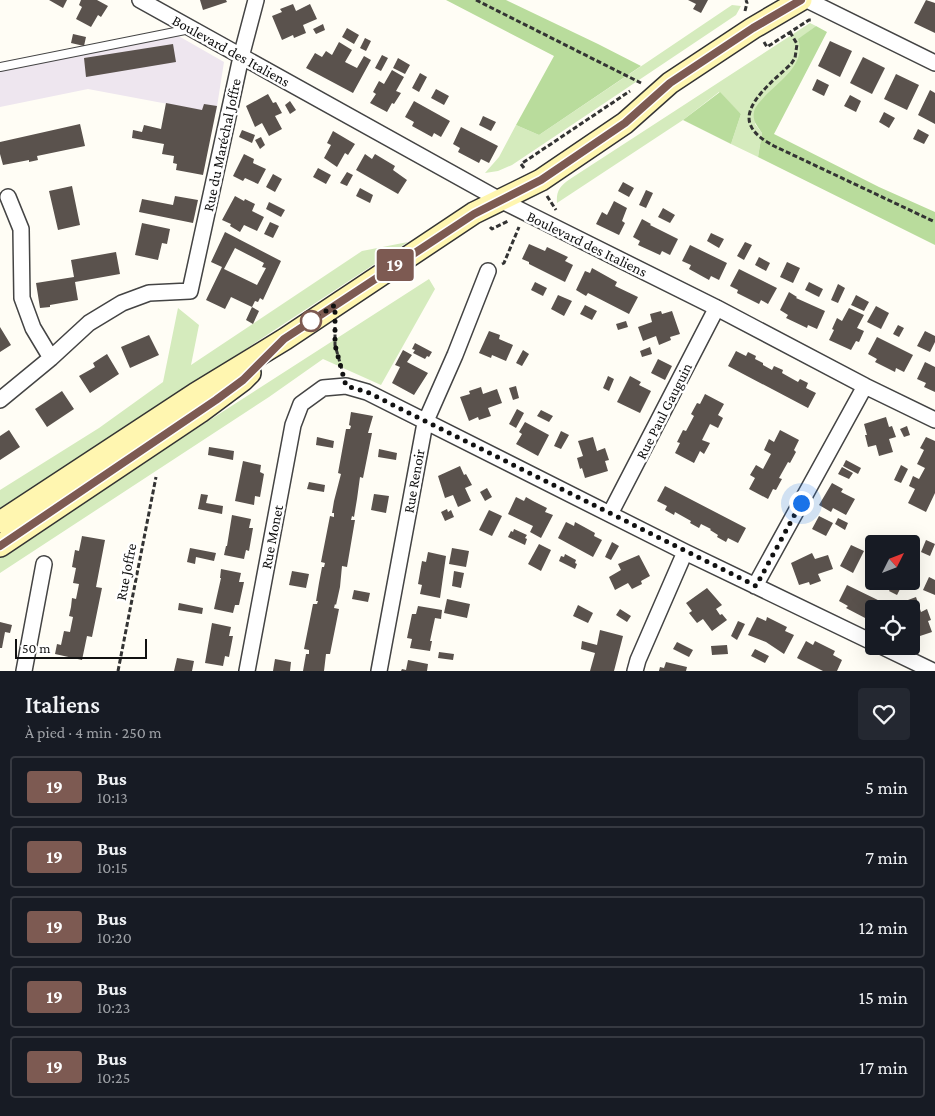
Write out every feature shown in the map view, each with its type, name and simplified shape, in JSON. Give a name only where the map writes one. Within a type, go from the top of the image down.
[{"type":"main road","points":[[0,522],[474,214],[548,174],[625,123],[670,83],[753,28],[801,0]]},
{"type":"main road","points":[[0,546],[216,400],[243,380],[284,339]]},
{"type":"street","name":"Boulevard des Italiens","points":[[140,0],[500,200],[715,307],[865,386],[935,420]]},
{"type":"street","name":"Rue du Maréchal Joffre","points":[[50,358],[89,323],[122,303],[148,293],[190,291],[241,57],[256,0]]},
{"type":"street","points":[[808,0],[935,63]]},
{"type":"street","points":[[0,400],[50,358],[33,328],[22,298],[21,229],[8,197]]},
{"type":"street","name":"Rue Renoir","points":[[379,671],[425,422],[456,355],[488,271]]},
{"type":"street","name":"Rue Paul Gauguin","points":[[610,514],[714,313],[715,307]]},
{"type":"street","points":[[346,386],[367,392],[685,552],[865,639]]},
{"type":"street","name":"Rue Monet","points":[[247,671],[293,425],[301,404],[323,388],[346,386]]},
{"type":"street","points":[[756,586],[865,386]]},
{"type":"street","points":[[635,671],[685,552]]},
{"type":"street","points":[[24,671],[44,564]]},
{"type":"street","points":[[900,655],[933,671]]},
{"type":"lane","points":[[0,67],[192,29]]},
{"type":"path","points":[[476,0],[641,83],[521,164]]},
{"type":"path","points":[[743,16],[747,3],[746,0]]},
{"type":"path","points":[[768,46],[790,32],[797,44],[798,50],[791,64],[766,88],[751,107],[749,118],[751,126],[760,138],[935,222]]},
{"type":"path","points":[[488,271],[504,263],[521,222]]},
{"type":"path","points":[[335,305],[335,345],[346,386]]},
{"type":"path","name":"Rue Joffre","points":[[118,671],[156,477]]},
{"type":"shaded area","points":[[168,30],[224,62],[216,113],[88,89],[0,107],[0,62]]},
{"type":"green space","points":[[446,0],[506,0],[641,66],[539,135],[516,125],[554,56]]},
{"type":"green space","points":[[732,5],[741,6],[736,15],[512,165],[498,171],[485,173],[499,157],[516,125],[539,135]]},
{"type":"green space","points":[[810,23],[816,26],[799,39],[802,48],[800,58],[755,124],[762,133],[758,157],[731,144],[741,114],[719,92],[683,120],[557,203],[559,189],[570,179]]},
{"type":"green space","points":[[816,26],[827,32],[774,134],[879,187],[935,212],[935,245],[758,157],[762,133],[755,121],[755,110],[765,96],[784,78],[795,64],[800,48],[798,39]]},
{"type":"green space","points":[[720,92],[741,114],[731,144],[683,120]]},
{"type":"green space","points":[[408,242],[0,511],[0,490],[99,428],[163,382],[178,308],[199,325],[191,365],[362,251]]},
{"type":"green space","points":[[429,279],[435,289],[381,385],[323,359],[269,397],[0,573],[0,555]]},
{"type":"building","points":[[49,0],[67,0],[63,8]]},
{"type":"building","points":[[81,0],[97,0],[108,6],[101,17],[98,15],[91,27],[76,19],[82,7],[79,5]]},
{"type":"building","points":[[200,0],[226,0],[227,2],[203,10]]},
{"type":"building","points":[[688,0],[708,0],[701,13],[693,9],[696,4]]},
{"type":"building","points":[[926,0],[935,3],[935,33],[914,23]]},
{"type":"building","points":[[293,4],[296,11],[310,4],[317,19],[303,25],[306,33],[294,38],[293,35],[282,40],[272,16],[282,12],[280,9]]},
{"type":"building","points":[[323,24],[325,30],[316,34],[313,29]]},
{"type":"building","points":[[347,28],[359,35],[354,44],[342,37]]},
{"type":"building","points":[[73,34],[86,37],[84,46],[71,43]]},
{"type":"building","points":[[365,38],[371,41],[366,51],[360,48]]},
{"type":"building","points":[[830,41],[852,51],[840,77],[818,66]]},
{"type":"building","points":[[339,42],[352,50],[345,62],[357,68],[364,56],[371,60],[353,93],[306,68],[315,53],[322,57],[326,51],[332,55]]},
{"type":"building","points":[[173,44],[176,62],[86,77],[84,58]]},
{"type":"building","points":[[382,55],[388,58],[381,71],[375,68]]},
{"type":"building","points":[[863,57],[885,68],[872,94],[850,83]]},
{"type":"building","points":[[398,58],[410,65],[405,74],[393,68]]},
{"type":"building","points":[[392,70],[404,77],[396,91],[401,93],[387,112],[370,103],[376,94],[373,92],[379,81],[384,84]]},
{"type":"building","points":[[420,73],[427,77],[419,92],[412,88]]},
{"type":"building","points":[[896,74],[919,85],[907,110],[884,99]]},
{"type":"building","points":[[817,79],[829,85],[824,96],[812,90]]},
{"type":"building","points":[[436,89],[449,96],[444,105],[431,98]]},
{"type":"building","points":[[930,90],[935,93],[935,124],[918,115]]},
{"type":"building","points":[[268,94],[273,103],[276,102],[282,113],[275,116],[282,129],[269,136],[262,123],[255,127],[246,106]]},
{"type":"building","points":[[850,95],[861,101],[856,112],[844,106]]},
{"type":"building","points":[[290,101],[296,110],[290,114],[285,105]]},
{"type":"building","points":[[414,101],[450,121],[441,137],[434,133],[432,137],[412,126],[414,122],[405,117]]},
{"type":"building","points":[[166,103],[202,110],[204,104],[217,106],[203,175],[176,170],[177,164],[173,163],[174,156],[162,154],[164,144],[132,138],[133,130],[142,132],[144,125],[161,129]]},
{"type":"building","points":[[884,112],[895,118],[889,128],[879,122]]},
{"type":"building","points":[[483,116],[496,122],[491,131],[479,125]]},
{"type":"building","points":[[80,124],[85,146],[37,156],[38,160],[3,165],[0,154],[0,142]]},
{"type":"building","points":[[461,127],[498,146],[489,163],[481,159],[479,163],[458,152],[460,148],[453,144]]},
{"type":"building","points":[[918,129],[929,135],[924,144],[913,139]]},
{"type":"building","points":[[242,130],[255,135],[252,143],[239,137]]},
{"type":"building","points":[[333,131],[355,144],[348,155],[345,153],[337,167],[324,158],[331,145],[327,143]]},
{"type":"building","points":[[261,137],[265,145],[260,149],[255,140]]},
{"type":"building","points":[[244,154],[254,159],[253,163],[266,169],[258,184],[245,178],[243,181],[233,176]]},
{"type":"building","points":[[365,154],[372,159],[375,154],[395,166],[393,170],[407,180],[398,194],[356,170]]},
{"type":"building","points":[[318,168],[331,175],[326,184],[313,177]]},
{"type":"building","points":[[347,172],[353,175],[347,186],[340,183]]},
{"type":"building","points":[[273,174],[282,179],[275,192],[266,187]]},
{"type":"building","points":[[623,182],[634,188],[629,197],[618,191]]},
{"type":"building","points":[[72,186],[80,225],[58,230],[49,191]]},
{"type":"building","points":[[360,188],[373,195],[370,203],[356,196]]},
{"type":"building","points":[[646,190],[653,193],[646,208],[639,205]]},
{"type":"building","points":[[175,196],[198,200],[193,223],[139,212],[142,199],[173,205]]},
{"type":"building","points":[[235,196],[255,204],[252,211],[264,217],[257,231],[244,225],[240,232],[230,226],[231,224],[222,220]]},
{"type":"building","points":[[614,201],[627,208],[622,221],[625,223],[619,235],[596,224],[602,212],[607,215]]},
{"type":"building","points":[[269,202],[285,210],[281,217],[266,209]]},
{"type":"building","points":[[663,208],[675,215],[670,223],[658,217]]},
{"type":"building","points":[[642,219],[678,239],[670,255],[662,251],[660,255],[638,245],[640,241],[633,237]]},
{"type":"building","points":[[270,222],[279,226],[273,238],[264,234]]},
{"type":"building","points":[[142,223],[170,229],[167,244],[162,243],[158,260],[135,255]]},
{"type":"building","points":[[225,232],[281,261],[263,300],[260,298],[258,302],[255,301],[252,307],[231,297],[225,309],[206,300],[222,267],[211,262]],"holes":[[[235,248],[264,263],[262,267],[266,268],[257,285],[224,269]]]},
{"type":"building","points":[[711,233],[724,239],[719,248],[707,241]]},
{"type":"building","points":[[745,242],[752,245],[744,260],[737,256]]},
{"type":"building","points":[[529,244],[545,251],[547,247],[568,257],[565,261],[573,265],[565,282],[522,259]]},
{"type":"building","points":[[690,245],[727,263],[719,280],[711,276],[709,280],[689,269],[691,265],[682,261]]},
{"type":"building","points":[[116,252],[120,274],[75,282],[78,300],[40,308],[36,283],[74,277],[71,260]]},
{"type":"building","points":[[759,257],[770,263],[766,271],[755,265]]},
{"type":"building","points":[[787,262],[800,268],[793,283],[780,277]]},
{"type":"building","points":[[592,268],[617,282],[615,286],[638,297],[629,314],[588,293],[586,296],[576,290],[585,271],[590,273]]},
{"type":"building","points":[[739,269],[777,288],[768,304],[761,300],[759,304],[737,293],[738,290],[730,286]]},
{"type":"building","points":[[535,282],[547,288],[543,296],[531,290]]},
{"type":"building","points":[[809,282],[823,289],[819,297],[805,290]]},
{"type":"building","points":[[838,284],[845,288],[838,303],[831,300]]},
{"type":"building","points":[[789,292],[796,298],[825,311],[817,329],[808,325],[807,328],[786,318],[788,315],[780,310]]},
{"type":"building","points":[[558,295],[572,301],[564,316],[551,309]]},
{"type":"building","points":[[856,295],[869,302],[864,311],[851,305]]},
{"type":"building","points":[[585,305],[597,311],[592,320],[580,314]]},
{"type":"building","points":[[876,306],[889,313],[881,329],[867,322]]},
{"type":"building","points":[[252,307],[259,311],[253,324],[246,320]]},
{"type":"building","points":[[849,308],[864,315],[857,328],[864,331],[859,342],[856,341],[851,350],[829,340],[837,318],[842,321]]},
{"type":"building","points":[[661,311],[662,314],[672,311],[680,334],[670,337],[671,340],[659,345],[656,336],[643,341],[638,327],[652,322],[650,314]]},
{"type":"building","points":[[626,321],[628,327],[618,330],[616,324]]},
{"type":"building","points":[[898,325],[904,328],[899,337],[893,334]]},
{"type":"building","points":[[0,327],[11,345],[0,352]]},
{"type":"building","points":[[489,331],[500,335],[499,339],[513,345],[506,361],[492,355],[491,358],[479,353]]},
{"type":"building","points":[[925,331],[935,336],[935,342],[930,352],[917,346]]},
{"type":"building","points":[[149,335],[159,355],[130,368],[121,347]]},
{"type":"building","points":[[877,337],[913,355],[904,372],[896,368],[895,372],[875,362],[877,359],[868,354]]},
{"type":"building","points":[[415,343],[432,352],[429,357],[427,356],[425,359],[413,353],[415,350],[412,349]]},
{"type":"building","points":[[650,347],[652,354],[642,357],[640,351]]},
{"type":"building","points":[[403,350],[412,355],[407,362],[428,373],[414,395],[392,383],[400,367],[395,365]]},
{"type":"building","points":[[523,350],[529,354],[522,366],[516,363]]},
{"type":"building","points":[[736,351],[746,356],[748,352],[756,356],[755,359],[772,370],[774,366],[783,370],[782,373],[798,382],[800,379],[808,383],[806,388],[816,393],[808,408],[728,366]]},
{"type":"building","points":[[107,354],[119,374],[90,393],[79,376],[95,367],[93,363]]},
{"type":"building","points":[[658,359],[672,366],[665,380],[651,373]]},
{"type":"building","points":[[925,362],[935,367],[935,392],[924,387],[926,383],[917,379]]},
{"type":"building","points":[[608,376],[614,379],[609,391],[603,388]]},
{"type":"building","points":[[630,376],[641,382],[639,385],[651,391],[640,413],[617,402]]},
{"type":"building","points":[[516,386],[519,398],[513,400],[509,388]]},
{"type":"building","points":[[481,387],[483,394],[497,389],[502,403],[488,408],[491,416],[479,420],[478,417],[469,421],[460,397],[470,394],[469,391]]},
{"type":"building","points":[[62,391],[74,409],[47,427],[35,409]]},
{"type":"building","points":[[705,394],[724,404],[718,415],[723,418],[718,428],[710,424],[702,440],[710,443],[704,454],[700,451],[694,463],[675,453],[680,443],[677,442],[683,430],[686,431],[694,416],[691,414],[697,403],[700,404]]},
{"type":"building","points":[[517,409],[524,413],[516,428],[509,424]]},
{"type":"building","points":[[541,410],[553,416],[549,422],[537,416]]},
{"type":"building","points":[[351,412],[373,416],[368,433],[372,433],[363,478],[360,477],[354,517],[352,516],[351,520],[355,520],[347,567],[342,566],[340,587],[334,608],[339,609],[330,654],[326,654],[324,671],[303,671],[306,654],[309,654],[309,650],[304,649],[313,604],[317,604],[318,601],[316,601],[319,583],[322,567],[324,567],[325,563],[321,562],[330,516],[334,517],[334,513],[332,513],[341,474],[338,473],[346,429],[350,429],[351,426],[349,425]]},
{"type":"building","points":[[886,417],[889,427],[892,426],[896,437],[889,439],[893,452],[879,456],[876,445],[868,447],[864,424]]},
{"type":"building","points":[[525,422],[549,435],[538,456],[516,444],[522,434],[519,432]]},
{"type":"building","points":[[907,426],[910,435],[904,437],[900,429]]},
{"type":"building","points":[[9,430],[20,447],[0,460],[0,436]]},
{"type":"building","points":[[780,430],[799,440],[794,450],[796,452],[779,478],[782,479],[776,490],[773,489],[768,499],[749,489],[755,478],[750,475],[756,465],[763,469],[771,454],[764,450],[769,439],[774,442]]},
{"type":"building","points":[[561,431],[569,435],[561,449],[554,446]]},
{"type":"building","points":[[317,437],[334,441],[333,448],[316,445]]},
{"type":"building","points":[[593,437],[597,451],[605,448],[609,460],[605,461],[608,471],[585,478],[577,458],[583,456],[578,441]]},
{"type":"building","points":[[926,437],[935,441],[935,493],[926,512],[908,503],[915,489],[909,486],[913,476],[919,479],[925,468],[917,464],[924,450],[920,448]]},
{"type":"building","points":[[209,447],[234,451],[233,460],[208,455]]},
{"type":"building","points":[[379,449],[397,453],[396,460],[378,457]]},
{"type":"building","points":[[846,460],[861,468],[858,474],[843,466]]},
{"type":"building","points":[[243,461],[261,465],[260,472],[264,474],[260,497],[255,496],[254,505],[235,501]]},
{"type":"building","points":[[901,465],[908,469],[901,483],[894,480]]},
{"type":"building","points":[[460,466],[472,485],[465,488],[471,501],[458,507],[453,495],[445,498],[438,476]]},
{"type":"building","points":[[842,467],[853,473],[849,479],[838,474]]},
{"type":"building","points":[[309,482],[325,485],[324,492],[307,489]]},
{"type":"building","points":[[832,483],[843,489],[841,492],[855,499],[846,515],[833,508],[831,512],[819,505]]},
{"type":"building","points":[[665,486],[746,528],[738,543],[728,538],[726,542],[717,537],[718,535],[711,529],[701,524],[699,528],[675,512],[674,515],[665,510],[667,506],[657,501]]},
{"type":"building","points":[[487,488],[492,497],[485,501],[480,492]]},
{"type":"building","points":[[201,494],[208,495],[206,503],[223,506],[222,514],[198,509]]},
{"type":"building","points":[[374,494],[389,496],[386,513],[371,510]]},
{"type":"building","points":[[516,497],[524,501],[526,497],[547,508],[545,512],[553,515],[541,538],[530,532],[533,526],[508,514]]},
{"type":"building","points":[[447,509],[448,512],[451,510],[454,517],[445,521],[441,512]]},
{"type":"building","points":[[489,510],[502,516],[492,536],[479,530]]},
{"type":"building","points":[[232,515],[251,519],[249,528],[253,528],[249,551],[246,550],[244,559],[224,555]]},
{"type":"building","points":[[819,516],[833,523],[826,536],[812,529]]},
{"type":"building","points":[[838,518],[848,523],[845,530],[835,524]]},
{"type":"building","points":[[566,522],[574,526],[575,522],[595,533],[594,536],[602,540],[593,557],[558,538]]},
{"type":"building","points":[[514,529],[527,535],[525,545],[508,537]]},
{"type":"building","points":[[82,536],[105,540],[96,587],[102,588],[92,637],[87,636],[82,660],[55,654],[57,644],[61,645],[64,631],[70,632],[73,617],[69,616],[72,598],[76,599],[79,584],[73,583],[76,568],[72,567],[75,550],[79,551]]},
{"type":"building","points":[[926,540],[935,544],[930,556],[921,552]]},
{"type":"building","points":[[612,542],[619,546],[611,560],[605,557]]},
{"type":"building","points":[[539,544],[551,550],[541,571],[528,564]]},
{"type":"building","points":[[851,545],[864,551],[853,573],[840,566]]},
{"type":"building","points":[[190,548],[216,553],[214,561],[196,557],[195,564],[187,562]]},
{"type":"building","points":[[452,548],[469,551],[466,567],[449,564]]},
{"type":"building","points":[[428,552],[446,556],[440,598],[420,594],[422,585],[418,584],[422,561],[426,562]]},
{"type":"building","points":[[812,553],[815,559],[828,555],[833,569],[818,574],[821,581],[810,585],[809,582],[799,585],[791,563]]},
{"type":"building","points":[[565,554],[576,560],[575,569],[559,561],[561,556],[564,557]]},
{"type":"building","points":[[639,555],[650,576],[641,581],[642,584],[632,589],[628,583],[615,590],[609,577],[621,570],[618,564]]},
{"type":"building","points":[[221,569],[241,573],[239,582],[244,582],[239,605],[235,605],[233,613],[214,609],[221,578]]},
{"type":"building","points":[[292,571],[309,574],[306,588],[289,585]]},
{"type":"building","points":[[454,571],[464,573],[461,588],[452,586]]},
{"type":"building","points":[[929,577],[935,580],[935,595],[923,590]]},
{"type":"building","points":[[847,585],[878,600],[865,600],[865,618],[846,608],[848,606],[839,601]]},
{"type":"building","points":[[707,588],[722,605],[716,609],[727,620],[712,631],[703,619],[697,623],[689,613],[692,611],[686,603]]},
{"type":"building","points":[[354,590],[370,593],[368,602],[352,599]]},
{"type":"building","points":[[890,590],[900,590],[897,595]]},
{"type":"building","points":[[447,599],[470,604],[467,618],[444,613]]},
{"type":"building","points":[[179,603],[203,608],[202,614],[178,610]]},
{"type":"building","points":[[578,605],[593,613],[588,623],[573,616]]},
{"type":"building","points":[[418,606],[442,610],[441,619],[435,618],[430,651],[410,648],[412,639],[407,638],[412,614],[416,614]]},
{"type":"building","points":[[620,609],[631,616],[627,622],[616,615]]},
{"type":"building","points":[[920,609],[921,612],[927,609],[931,620],[928,621],[932,632],[920,636]]},
{"type":"building","points":[[757,617],[766,621],[767,617],[787,627],[785,631],[794,635],[784,654],[766,642],[748,635]]},
{"type":"building","points":[[738,621],[745,624],[737,640],[731,636]]},
{"type":"building","points":[[0,622],[12,625],[10,633],[5,632],[2,648],[0,648]]},
{"type":"building","points":[[212,623],[231,627],[229,636],[233,636],[229,657],[225,656],[223,666],[205,663]]},
{"type":"building","points":[[600,630],[623,636],[614,671],[590,671],[595,653],[581,649],[582,641],[597,645]]},
{"type":"building","points":[[806,641],[813,645],[815,641],[835,651],[833,655],[842,660],[837,671],[823,671],[797,658]]},
{"type":"building","points":[[677,642],[693,650],[689,657],[673,649]]},
{"type":"building","points":[[727,645],[728,654],[712,655],[711,646]]},
{"type":"building","points":[[755,649],[769,656],[765,663],[751,656]]},
{"type":"building","points":[[439,652],[454,654],[453,660],[438,658]]},
{"type":"building","points":[[177,658],[194,661],[192,671],[174,671]]},
{"type":"building","points":[[275,659],[291,662],[290,671],[273,671]]},
{"type":"building","points":[[408,660],[428,664],[427,671],[401,671],[402,669],[406,670]]},
{"type":"building","points":[[666,662],[687,667],[686,671],[659,671],[660,667],[664,668]]},
{"type":"bus line","name":"19","points":[[0,546],[200,412],[243,380],[284,339],[474,214],[541,180],[625,123],[670,83],[753,28],[801,0]]},
{"type":"route","points":[[311,321],[335,305],[335,345],[346,386],[367,392],[756,586],[801,503]]}]
